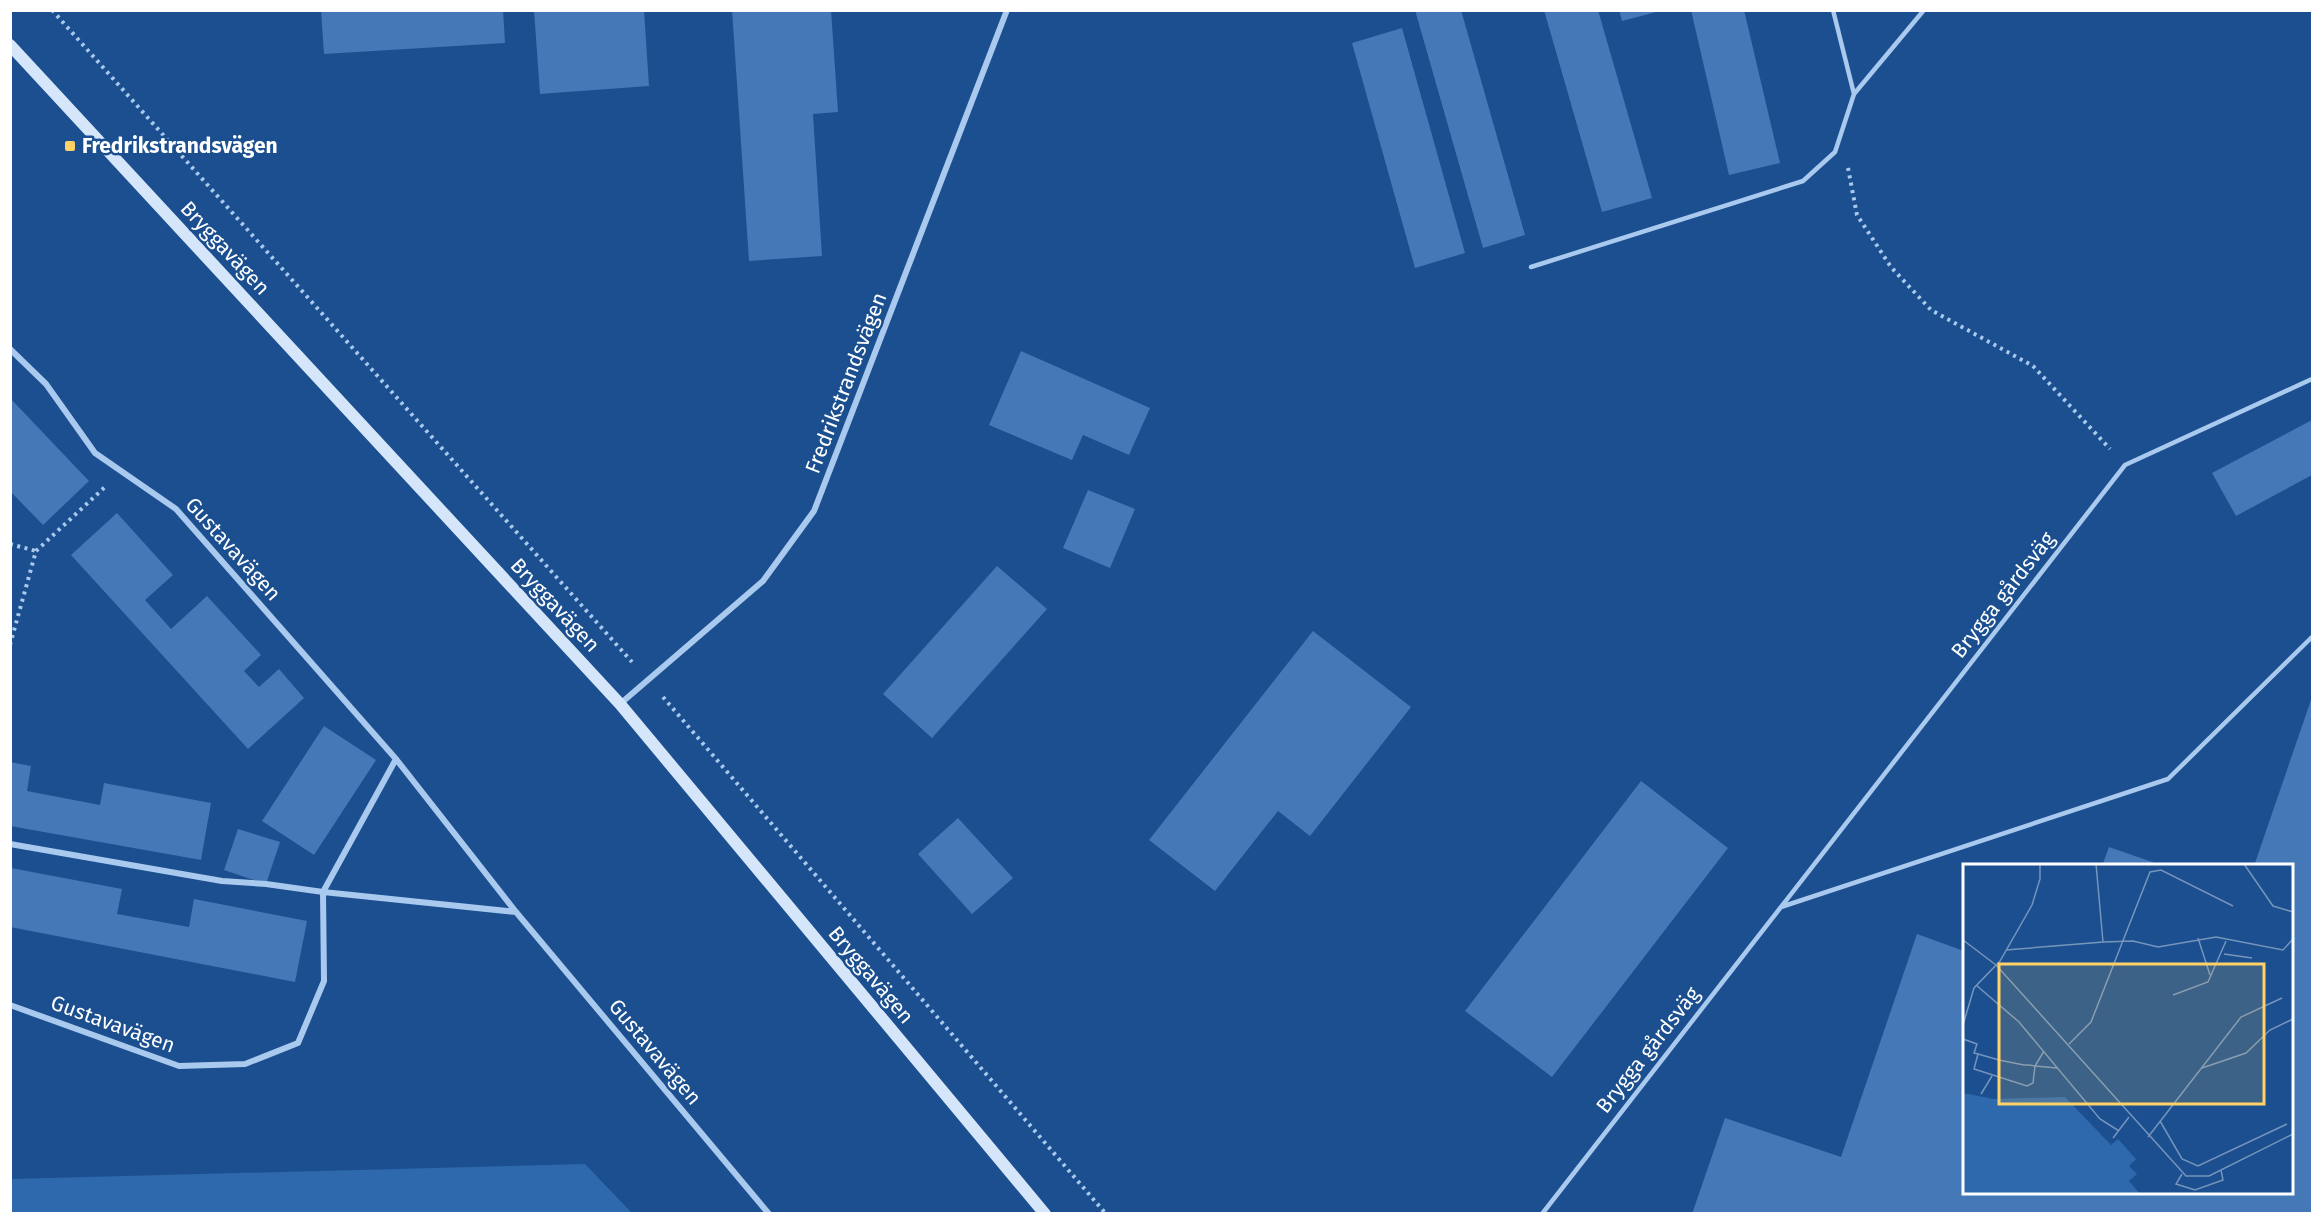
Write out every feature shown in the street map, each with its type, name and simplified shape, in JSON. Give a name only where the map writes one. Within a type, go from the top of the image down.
[{"type":"main road","name":"Bryggavägen","points":[[10,45],[620,704],[1045,1214]]},
{"type":"street","name":"Fredrikstrandsvägen","points":[[620,704],[763,581],[814,511],[1007,10]]},
{"type":"street","name":"Gustavavägen","points":[[10,349],[46,384],[95,453],[176,509],[396,759],[516,912],[769,1214]]},
{"type":"street","name":"Gustavavägen","points":[[10,1005],[179,1066],[245,1064],[298,1043],[324,981],[323,892],[396,759]]},
{"type":"street","points":[[10,844],[222,881],[516,912]]},
{"type":"lane","points":[[1833,10],[1854,94]]},
{"type":"lane","points":[[1531,267],[1803,181],[1835,152],[1854,94],[1924,10]]},
{"type":"lane","name":"Brygga gårdsväg","points":[[1542,1214],[2125,465],[2313,379]]},
{"type":"lane","points":[[1781,907],[2168,779],[2313,637]]},
{"type":"path","points":[[52,10],[648,680],[1106,1214]]},
{"type":"path","points":[[1848,165],[1857,215],[1892,267],[1931,310],[2033,366],[2125,465]]},
{"type":"path","points":[[10,645],[36,551],[122,471]]},
{"type":"path","points":[[10,543],[36,551]]},
{"type":"shaded area","points":[[585,1164],[632,1213],[11,1213],[11,1179]]},
{"type":"building","points":[[321,10],[503,10],[505,43],[324,54]]},
{"type":"building","points":[[534,10],[644,10],[649,86],[540,94]]},
{"type":"building","points":[[732,10],[831,10],[838,112],[813,114],[822,256],[749,261]]},
{"type":"building","points":[[1415,10],[1461,10],[1525,235],[1483,248]]},
{"type":"building","points":[[1544,10],[1598,10],[1652,198],[1602,212]]},
{"type":"building","points":[[1619,10],[1660,10],[1660,11],[1622,21]]},
{"type":"building","points":[[1691,10],[1744,10],[1780,163],[1729,175]]},
{"type":"building","points":[[1402,28],[1465,253],[1415,268],[1352,43]]},
{"type":"building","points":[[1021,351],[1150,408],[1129,455],[1083,435],[1072,460],[989,425]]},
{"type":"building","points":[[10,398],[89,481],[43,525],[10,491]]},
{"type":"building","points":[[2312,420],[2312,475],[2236,516],[2212,473]]},
{"type":"building","points":[[1088,490],[1135,509],[1110,568],[1063,548]]},
{"type":"building","points":[[117,513],[173,575],[145,600],[171,629],[207,596],[261,655],[244,671],[259,687],[279,669],[304,698],[248,749],[71,555]]},
{"type":"building","points":[[997,566],[1047,609],[932,738],[883,694]]},
{"type":"building","points":[[1313,631],[1411,707],[1310,836],[1278,811],[1215,891],[1149,840]]},
{"type":"building","points":[[2312,697],[2312,1214],[1692,1214],[1725,1118],[1841,1157],[1917,934],[1963,951],[1963,1194],[2293,1194],[2293,864],[2255,864]]},
{"type":"building","points":[[324,726],[376,760],[314,855],[262,821]]},
{"type":"building","points":[[10,762],[31,766],[27,791],[100,805],[104,783],[211,803],[201,860],[10,826]]},
{"type":"building","points":[[1641,781],[1728,848],[1552,1077],[1465,1011]]},
{"type":"building","points":[[958,818],[1013,878],[972,914],[918,854]]},
{"type":"building","points":[[238,829],[280,842],[266,884],[224,870]]},
{"type":"building","points":[[2109,847],[2158,864],[2103,864]]},
{"type":"building","points":[[11,868],[122,889],[117,914],[189,927],[194,899],[307,921],[295,982],[10,927]]},
{"type":"place","name":"Fredrikstrandsvägen","points":[[70,146]]}]
